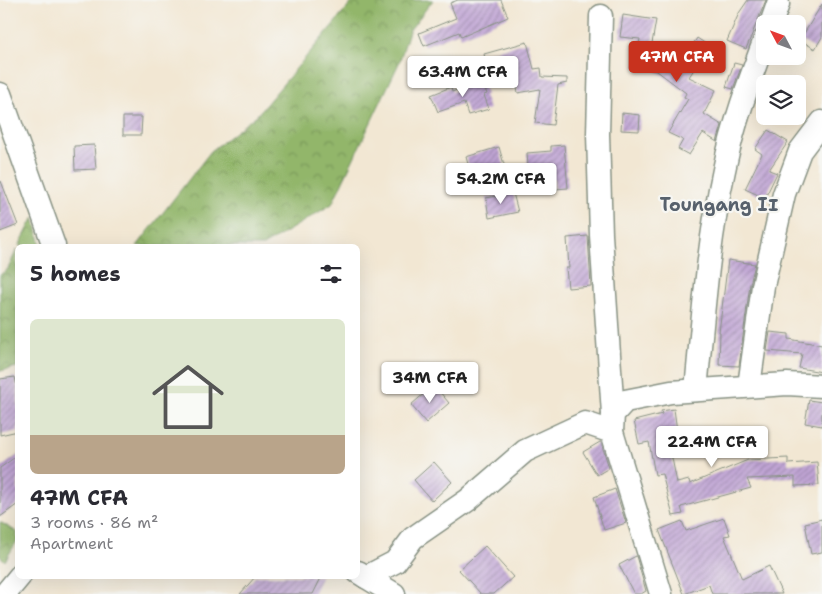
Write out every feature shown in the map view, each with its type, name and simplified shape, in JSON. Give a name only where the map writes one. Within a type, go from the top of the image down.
[{"type":"street","points":[[600,16],[598,134],[601,235],[612,423],[661,594]]},
{"type":"street","points":[[696,390],[712,231],[724,169],[740,105],[756,63]]},
{"type":"street","points":[[0,94],[53,244]]},
{"type":"street","points":[[749,386],[763,286],[784,194],[800,151],[822,122]]},
{"type":"street","points":[[612,423],[625,401],[671,392],[788,384],[822,386]]},
{"type":"street","points":[[362,574],[395,562],[413,538],[468,500],[525,451],[585,423],[612,423]]},
{"type":"street","points":[[362,574],[394,594]]},
{"type":"street","points":[[5,594],[18,579]]},
{"type":"green space","points":[[354,0],[433,0],[409,31],[399,63],[332,204],[266,244],[139,244],[211,151],[257,115]]},
{"type":"green space","points":[[34,217],[41,244],[20,244]]},
{"type":"green space","points":[[15,253],[15,367],[0,371],[0,275],[8,269]]},
{"type":"green space","points":[[0,522],[15,531],[15,544],[5,561],[0,556]]},
{"type":"building","points":[[458,0],[501,0],[508,17],[461,37],[459,32],[424,46],[419,33],[456,18],[450,3]]},
{"type":"building","points":[[748,0],[766,0],[760,15],[756,15],[756,24],[746,49],[727,41],[739,13]]},
{"type":"building","points":[[822,4],[822,37],[815,49],[806,44],[806,30]]},
{"type":"building","points":[[623,15],[656,20],[650,55],[683,60],[697,38],[709,46],[689,77],[716,90],[704,114],[722,125],[717,142],[703,133],[689,155],[678,149],[683,140],[668,133],[688,99],[684,97],[686,93],[657,71],[635,67],[640,39],[620,37]]},
{"type":"building","points":[[527,42],[534,69],[541,68],[542,77],[567,78],[567,83],[558,85],[553,125],[535,123],[540,89],[518,93],[513,67],[489,74],[484,54]]},
{"type":"building","points":[[734,63],[742,65],[733,89],[726,87]]},
{"type":"building","points":[[481,80],[487,94],[484,95],[489,109],[468,115],[464,103],[438,112],[431,95],[451,87],[452,92]]},
{"type":"building","points":[[622,113],[640,115],[639,131],[621,130]]},
{"type":"building","points":[[123,117],[142,117],[141,135],[123,135]]},
{"type":"building","points":[[768,130],[788,142],[769,170],[777,173],[765,198],[745,189],[762,154],[755,149]]},
{"type":"building","points":[[94,145],[96,169],[75,170],[74,146]]},
{"type":"building","points":[[564,145],[568,188],[555,189],[554,179],[529,180],[527,153],[551,151],[551,146]]},
{"type":"building","points":[[499,147],[505,168],[472,178],[466,157]]},
{"type":"building","points":[[0,182],[18,225],[0,232]]},
{"type":"building","points":[[513,193],[518,212],[489,218],[486,198]]},
{"type":"building","points":[[588,236],[591,286],[568,288],[566,268],[569,268],[567,238]]},
{"type":"building","points":[[728,260],[755,264],[750,284],[739,366],[719,365],[719,332]]},
{"type":"building","points":[[770,332],[789,334],[789,339],[822,345],[822,372],[799,368],[802,354],[767,351]]},
{"type":"building","points":[[15,377],[15,432],[0,435],[0,379]]},
{"type":"building","points":[[434,385],[449,403],[426,423],[411,405]]},
{"type":"building","points":[[809,400],[822,402],[822,426],[805,423]]},
{"type":"building","points":[[674,409],[677,431],[667,433],[677,483],[689,480],[690,484],[748,460],[788,458],[788,464],[817,462],[819,485],[795,486],[795,477],[747,479],[751,488],[681,507],[683,514],[673,516],[662,474],[655,475],[649,442],[639,444],[634,421],[662,414],[661,411]]},
{"type":"building","points":[[600,442],[609,468],[597,475],[583,452]]},
{"type":"building","points":[[15,457],[15,506],[0,517],[0,468]]},
{"type":"building","points":[[434,462],[452,482],[432,501],[414,480]]},
{"type":"building","points":[[615,489],[626,523],[604,530],[594,497]]},
{"type":"building","points":[[724,518],[730,535],[724,536],[742,579],[769,566],[782,594],[712,594],[709,585],[684,594],[659,530],[682,521],[686,531]]},
{"type":"building","points":[[822,519],[822,552],[811,554],[805,523]]},
{"type":"building","points":[[485,546],[513,577],[494,594],[481,594],[459,570]]},
{"type":"building","points":[[636,556],[646,591],[641,594],[634,594],[619,565]]},
{"type":"building","points":[[253,579],[320,579],[313,594],[240,594]]},
{"type":"district","name":"Toungang II","points":[[719,205]]}]
